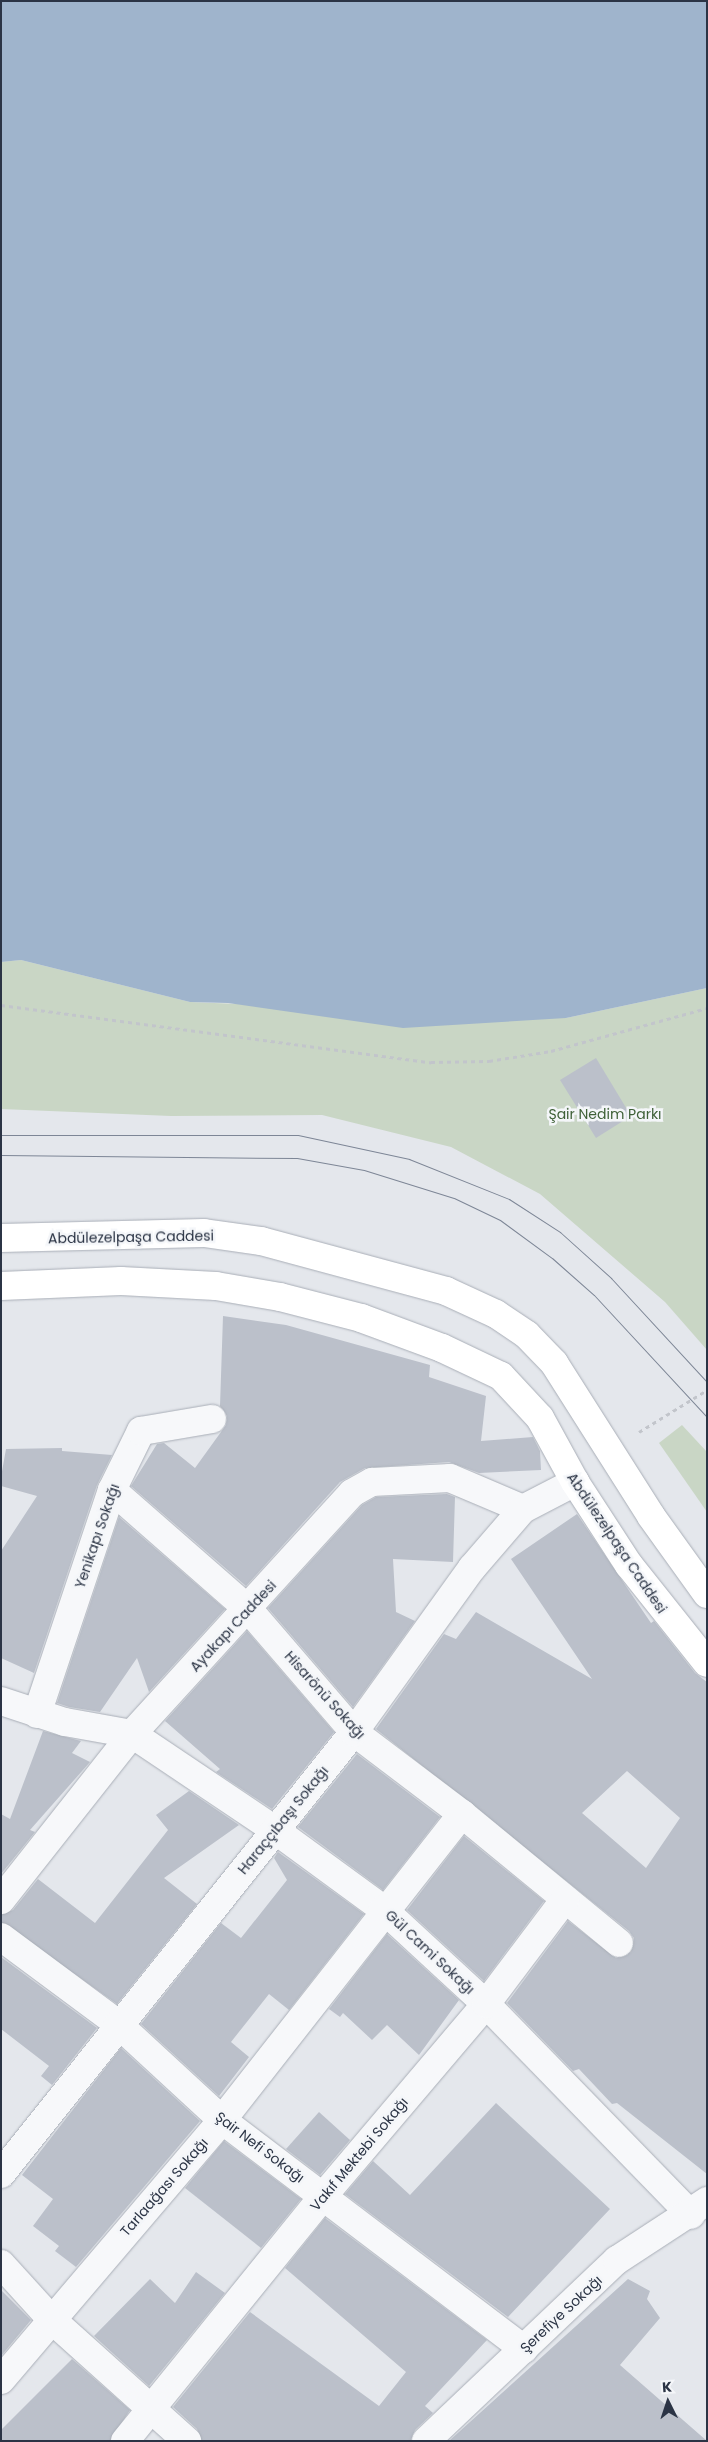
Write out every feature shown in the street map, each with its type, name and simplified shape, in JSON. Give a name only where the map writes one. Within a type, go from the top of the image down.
[{"type":"main road","name":"Abdülezelpaşa Caddesi","points":[[1,1238],[204,1233],[261,1240],[446,1291],[496,1314],[527,1335],[554,1363],[608,1450],[707,1594]]},
{"type":"main road","name":"Abdülezelpaşa Caddesi","points":[[1,1286],[121,1282],[216,1286],[280,1297],[361,1318],[442,1348],[501,1376],[540,1418],[575,1482],[666,1616],[707,1663]]},
{"type":"street","name":"Yenikapı Sokağı","points":[[37,1714],[112,1490],[141,1431],[212,1419]]},
{"type":"street","name":"Ayakapı Caddesi","points":[[1,1900],[132,1734],[248,1610],[352,1493],[372,1482],[450,1478],[523,1509]]},
{"type":"street","name":"Haraççıbaşı Sokağı","points":[[1,2174],[118,2024],[354,1732],[472,1568],[523,1509],[575,1482]]},
{"type":"street","name":"Hisarönü Sokağı","points":[[112,1490],[248,1610],[354,1732],[462,1814],[619,1943]]},
{"type":"street","points":[[1,1701],[37,1714],[132,1734]]},
{"type":"street","name":"Gül Cami Sokağı","points":[[132,1734],[275,1830],[384,1910],[486,2004],[699,2208]]},
{"type":"street","name":"Tarlaağası Sokağı","points":[[1,2380],[51,2318],[222,2120],[384,1910],[462,1814]]},
{"type":"street","name":"Vakıf Mektebi Sokağı","points":[[125,2441],[324,2195],[486,2004],[566,1899]]},
{"type":"street","name":"Şair Nefi Sokağı","points":[[1,1937],[118,2024],[222,2120],[324,2195],[524,2349]]},
{"type":"street","name":"Şerefiye Sokağı","points":[[426,2441],[617,2260],[699,2208]]},
{"type":"street","points":[[1,2264],[51,2318],[153,2408],[187,2441]]},
{"type":"path","points":[[1,1005],[431,1062],[489,1062],[551,1051],[707,1008]]},
{"type":"path","points":[[608,1450],[707,1390]]},
{"type":"green space","name":"Şair Nedim Parkı","points":[[21,960],[190,1002],[566,1018],[707,988],[707,1350],[665,1302],[540,1194],[451,1147],[322,1115],[171,1116],[1,1109],[1,962]]},
{"type":"green space","points":[[682,1425],[707,1452],[707,1512],[659,1443]]},
{"type":"water","points":[[1,1],[707,1],[707,988],[566,1018],[403,1028],[228,1003],[190,1002],[21,960],[1,962]]},
{"type":"building","points":[[596,1058],[631,1116],[596,1138],[560,1080]]},
{"type":"building","points":[[223,1316],[286,1325],[430,1365],[429,1377],[486,1396],[481,1441],[533,1437],[540,1451],[541,1470],[479,1473],[449,1462],[365,1468],[340,1482],[246,1586],[131,1486],[157,1444],[164,1443],[195,1468],[226,1425],[227,1416],[220,1406]]},
{"type":"building","points":[[62,1448],[62,1451],[112,1455],[97,1485],[34,1673],[1,1658],[1,1551],[37,1496],[1,1486],[1,1477],[6,1449]]},
{"type":"building","points":[[447,1494],[455,1497],[453,1562],[393,1559],[396,1612],[415,1621],[353,1707],[268,1608],[362,1505],[376,1497]]},
{"type":"building","points":[[577,1514],[651,1623],[654,1621],[695,1673],[707,1682],[707,2174],[617,2103],[612,2104],[579,2069],[573,2071],[507,2003],[568,1921],[616,1958],[631,1952],[634,1938],[629,1931],[376,1729],[444,1634],[456,1639],[476,1612],[592,1679],[511,1559]],"holes":[[[627,1771],[680,1818],[646,1868],[582,1813]]]},
{"type":"building","points":[[119,1517],[225,1609],[149,1692],[137,1658],[100,1712],[69,1707],[57,1703]]},
{"type":"building","points":[[247,1631],[334,1732],[272,1809],[216,1772],[220,1769],[165,1721]]},
{"type":"building","points":[[43,1731],[81,1741],[72,1753],[90,1762],[30,1830],[35,1832],[1,1874],[1,1814],[10,1819]]},
{"type":"building","points":[[357,1754],[440,1817],[383,1890],[298,1827]]},
{"type":"building","points":[[189,1791],[239,1825],[164,1878],[197,1904],[117,2004],[1,1922],[1,1915],[13,1910],[38,1879],[95,1923],[168,1830],[156,1815]]},
{"type":"building","points":[[464,1836],[544,1901],[484,1981],[407,1910]]},
{"type":"building","points":[[278,1852],[364,1914],[289,2010],[269,1994],[231,2042],[249,2057],[219,2096],[141,2024],[221,1923],[241,1938],[245,1933],[287,1880],[274,1858]]},
{"type":"building","points":[[387,1934],[459,2000],[419,2055],[387,2025],[372,2040],[343,2013],[340,2017],[329,2009]]},
{"type":"building","points":[[1,1957],[97,2028],[52,2085],[41,2076],[49,2066],[1,2029]]},
{"type":"building","points":[[121,2048],[200,2121],[76,2267],[55,2251],[59,2246],[33,2226],[53,2199],[22,2175]]},
{"type":"building","points":[[496,2103],[610,2209],[508,2317],[345,2194],[373,2161],[410,2195]]},
{"type":"building","points":[[319,2112],[350,2140],[320,2175],[286,2149]]},
{"type":"building","points":[[224,2141],[301,2199],[261,2248],[185,2188]]},
{"type":"building","points":[[325,2218],[487,2340],[425,2406],[433,2413],[415,2430],[411,2441],[202,2441],[197,2429],[173,2407],[250,2312],[379,2406],[406,2372],[285,2268]]},
{"type":"building","points":[[196,2272],[225,2293],[149,2386],[94,2336],[150,2279],[175,2303]]},
{"type":"building","points":[[628,2279],[650,2291],[647,2299],[660,2318],[620,2365],[707,2441],[449,2441]]},
{"type":"building","points":[[1,2290],[31,2320],[1,2356]]},
{"type":"building","points":[[72,2359],[130,2410],[110,2441],[1,2441],[1,2430]]},
{"type":"tram line","points":[[1,1135],[298,1135],[409,1159],[509,1199],[560,1232],[611,1278],[707,1382]]},
{"type":"tram line","points":[[1,1155],[297,1158],[364,1170],[454,1198],[500,1220],[552,1258],[594,1295],[707,1417]]}]
